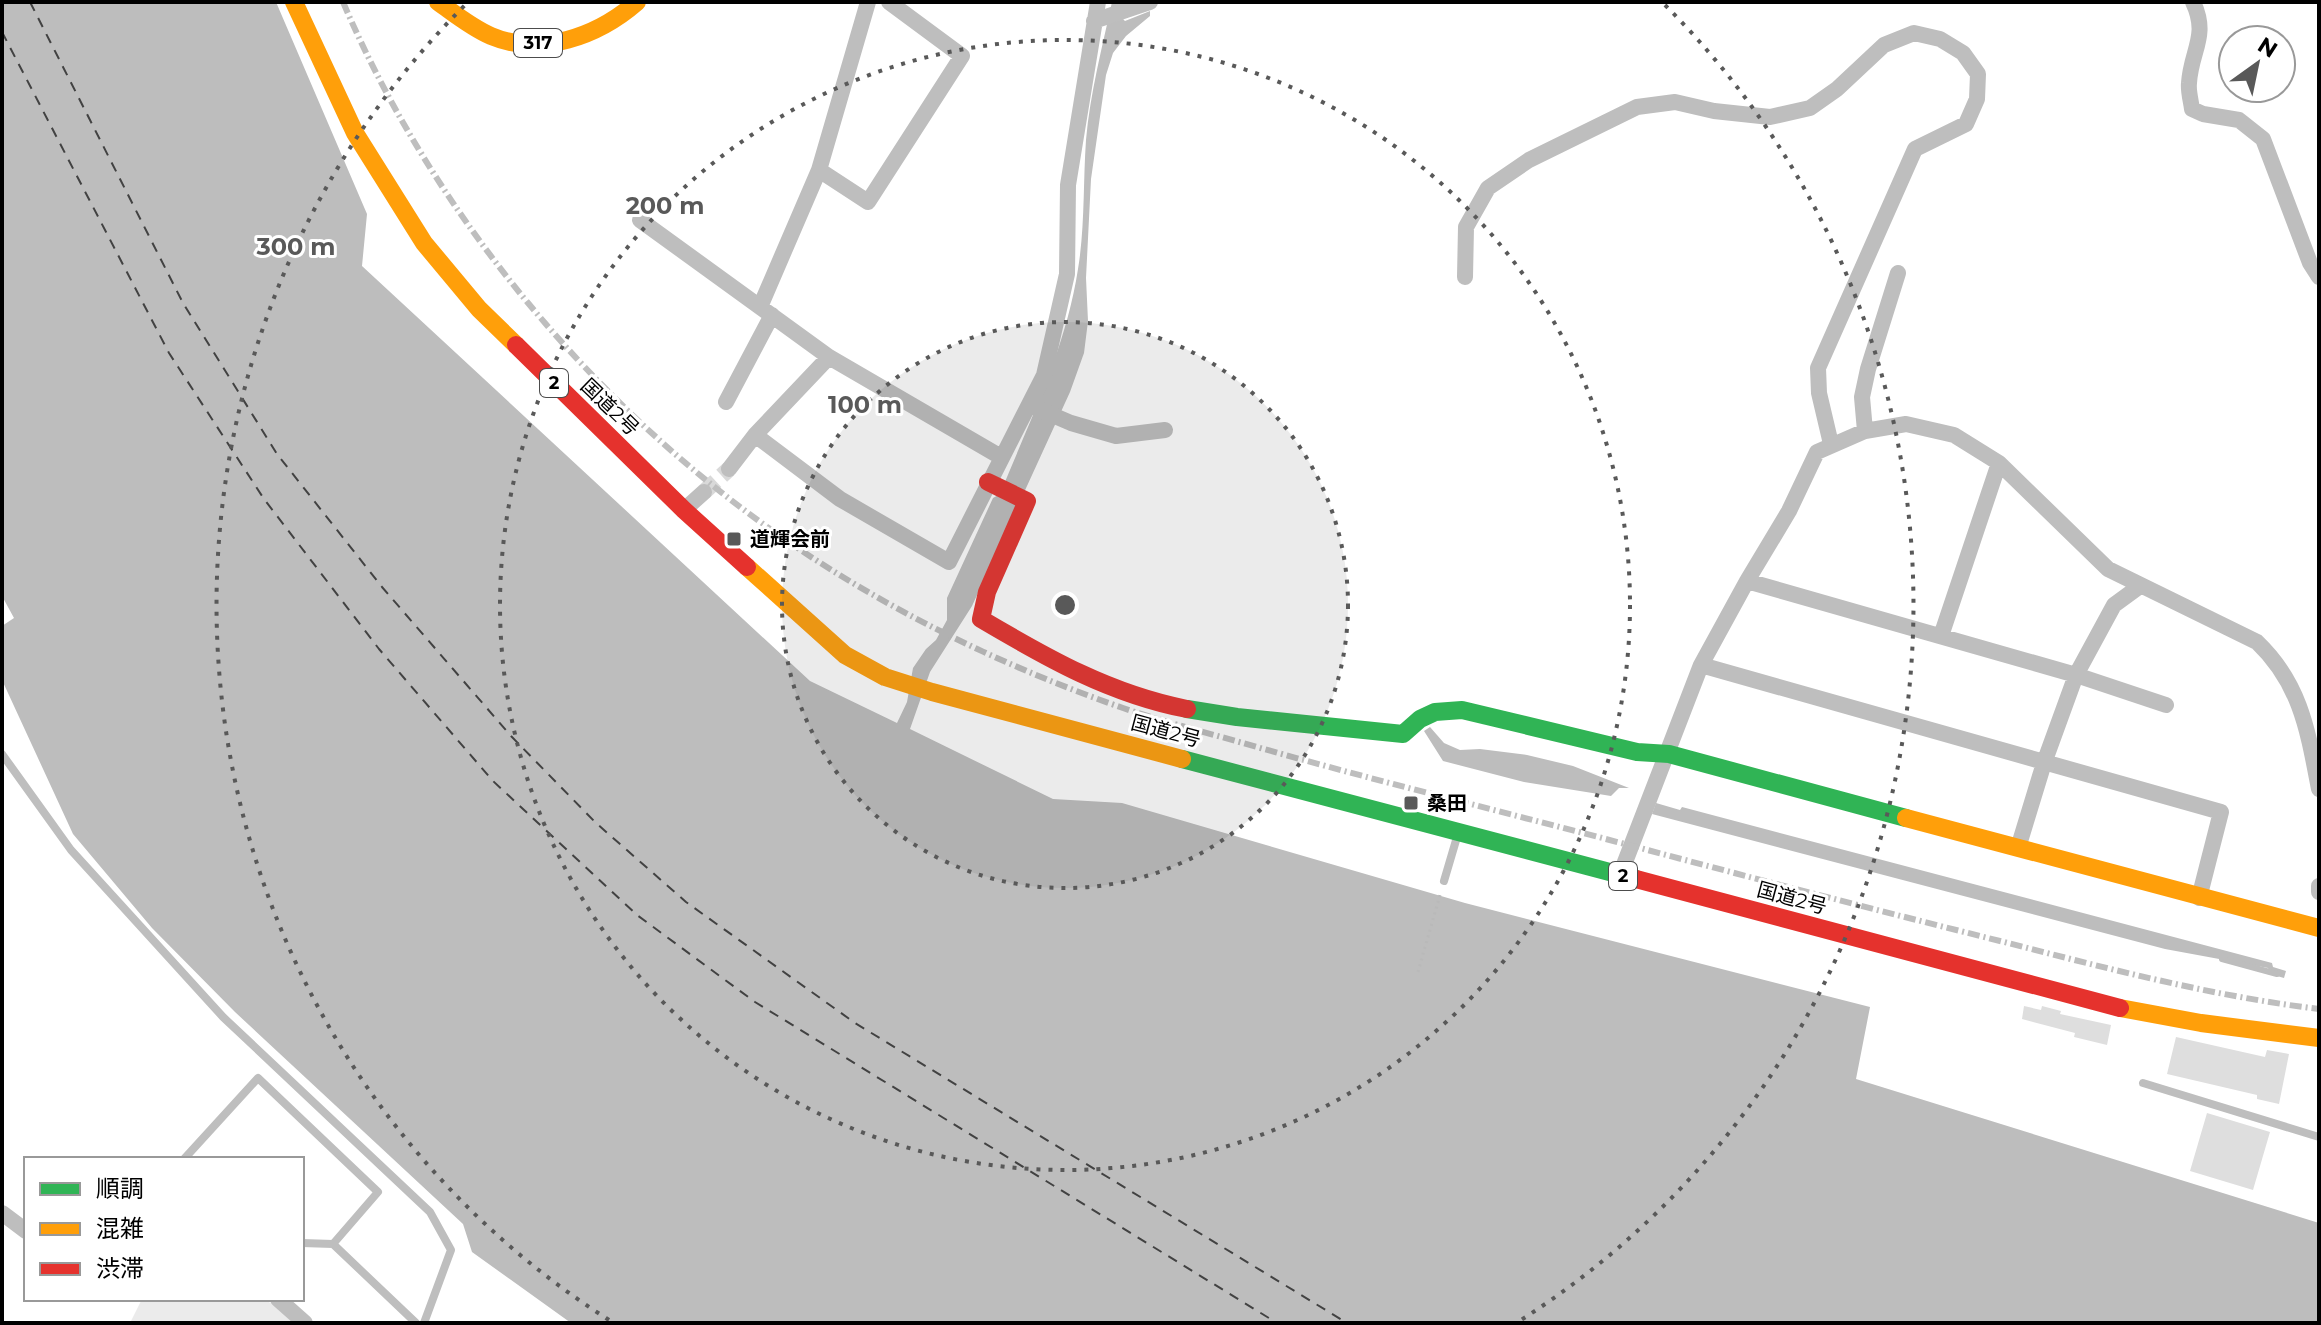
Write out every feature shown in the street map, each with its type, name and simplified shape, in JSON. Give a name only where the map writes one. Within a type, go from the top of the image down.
[{"type":"main road","name":"国道2号","points":[[294,2],[355,133],[424,243],[479,309],[684,510],[845,655],[885,677],[2112,1006],[2201,1023],[2319,1038]]},
{"type":"main road","name":"317","points":[[438,2],[498,38],[535,43],[567,40],[600,29],[637,2]]},
{"type":"main road","points":[[988,482],[1027,501],[987,592],[981,619],[1068,670],[1123,692],[1215,715],[1403,734],[1426,713],[1453,708],[1475,711],[1637,752],[1669,754],[2319,928]]},
{"type":"street","points":[[726,402],[766,311],[819,170],[868,2]]},
{"type":"street","points":[[819,170],[868,202],[962,56],[889,2]]},
{"type":"street","points":[[755,435],[840,499],[949,562],[1044,375],[1067,274],[1068,185],[1105,13],[1150,2]]},
{"type":"street","points":[[2193,2],[2199,15],[2201,34],[2189,83],[2192,109],[2239,120],[2263,139],[2310,263],[2319,277]]},
{"type":"street","points":[[1465,277],[1466,227],[1488,188],[1529,160],[1637,107],[1675,102],[1714,111],[1770,117],[1810,108],[1837,89],[1884,45],[1914,33],[1940,39],[1963,53],[1978,74],[1977,99],[1966,124],[1915,149],[1818,368],[1819,393],[1831,444]]},
{"type":"street","points":[[640,220],[829,357],[1001,457]]},
{"type":"street","points":[[1865,431],[1862,397],[1898,273]]},
{"type":"street","points":[[729,469],[755,435],[829,357]]},
{"type":"street","points":[[1029,405],[1071,423],[1116,436],[1165,430]]},
{"type":"street","points":[[1620,875],[1701,665],[1789,511],[1817,452],[1865,431],[1906,424],[1954,435],[1999,463],[2108,569],[2257,642],[2273,658],[2292,689],[2306,721],[2319,789]]},
{"type":"street","points":[[1941,636],[1999,463]]},
{"type":"street","points":[[684,510],[704,492]]},
{"type":"street","points":[[1747,581],[2076,675],[2166,705]]},
{"type":"street","points":[[2018,848],[2076,675],[2114,605],[2140,586]]},
{"type":"street","points":[[1701,665],[2221,812],[2199,898]]},
{"type":"street","points":[[2,1213],[24,1230]]},
{"type":"street","points":[[280,1301],[305,1323]]},
{"type":"lane","points":[[2,754],[71,850],[223,1017],[430,1212],[451,1250],[424,1323]]},
{"type":"lane","points":[[1444,881],[1458,832]]},
{"type":"lane","points":[[186,1157],[258,1078],[378,1192],[333,1244]]},
{"type":"lane","points":[[2143,1083],[2319,1137]]},
{"type":"lane","points":[[304,1243],[333,1244],[416,1323]]},
{"type":"path","points":[[1418,972],[1444,881]]},
{"type":"shaded area","points":[[2,2],[276,2],[367,214],[362,266],[810,681],[897,723],[907,702],[913,668],[936,640],[947,620],[947,598],[993,498],[1000,494],[1046,383],[1065,327],[1080,253],[1090,106],[1112,2],[1122,2],[1122,18],[1125,21],[1150,11],[1150,16],[1126,36],[1113,53],[1106,75],[1091,179],[1086,278],[1088,321],[1084,353],[1070,392],[972,606],[930,672],[910,729],[1053,799],[1122,803],[1465,903],[1870,1007],[1856,1079],[2319,1223],[2319,1323],[571,1323],[472,1252],[463,1224],[235,1012],[152,928],[73,834],[2,680],[2,626],[14,618],[2,596]]},
{"type":"shaded area","points":[[1430,727],[1444,743],[1460,750],[1480,749],[1527,755],[1573,766],[1629,788],[1619,788],[1611,796],[1524,782],[1443,761],[1424,731]]},
{"type":"shaded area","points":[[1656,803],[1680,810],[1682,807],[2272,963],[2273,967],[2286,971],[2284,978],[2270,974],[2268,968],[2165,949],[1652,814]]},
{"type":"shaded area","points":[[141,1301],[267,1301],[303,1323],[130,1323]]},
{"type":"building","points":[[2024,1006],[2041,1010],[2042,1006],[2061,1011],[2060,1014],[2111,1025],[2107,1045],[2022,1019]]},
{"type":"building","points":[[2176,1037],[2265,1057],[2267,1050],[2289,1054],[2279,1104],[2257,1099],[2257,1095],[2167,1074]]},
{"type":"building","points":[[2207,1113],[2270,1132],[2253,1190],[2190,1171]]},
{"type":"waterway","points":[[2222,959],[2277,974]]},
{"type":"ferry route","points":[[30,2],[183,303],[277,454],[382,587],[511,736],[596,823],[686,902],[855,1023],[1347,1323]]},
{"type":"ferry route","points":[[2,32],[169,353],[264,499],[379,649],[493,781],[637,915],[755,1002],[1277,1323]]},
{"type":"tunnel","points":[[704,492],[729,469]]},
{"type":"railway","points":[[343,2],[380,80],[423,156],[471,229],[525,299],[583,365],[645,427],[711,484],[780,536],[861,588],[946,634],[1078,692],[1173,724],[2119,971],[2238,997],[2319,1009]]},
{"type":"traffic: fast","points":[[1187,709],[1403,734],[1420,719],[1435,712],[1462,710],[1637,752],[1669,754],[1906,818]]},
{"type":"traffic: fast","points":[[1182,759],[1636,879]]},
{"type":"traffic: slow","points":[[294,2],[355,133],[424,243],[479,309],[516,345]]},
{"type":"traffic: slow","points":[[438,2],[491,36],[529,44],[568,40],[587,33],[605,25],[637,2]]},
{"type":"traffic: slow","points":[[747,567],[845,655],[885,677],[1182,759]]},
{"type":"traffic: slow","points":[[1906,818],[2319,928]]},
{"type":"traffic: slow","points":[[2120,1008],[2201,1023],[2319,1038]]},
{"type":"traffic: jam","points":[[516,345],[684,510],[747,567]]},
{"type":"traffic: jam","points":[[988,482],[1027,501],[987,592],[981,619],[1055,661],[1105,684],[1187,709]]},
{"type":"traffic: jam","points":[[1636,879],[2120,1008]]},
{"type":"place","name":"道輝会前","points":[[734,539]]},
{"type":"place","name":"桑田","points":[[1411,803]]}]
